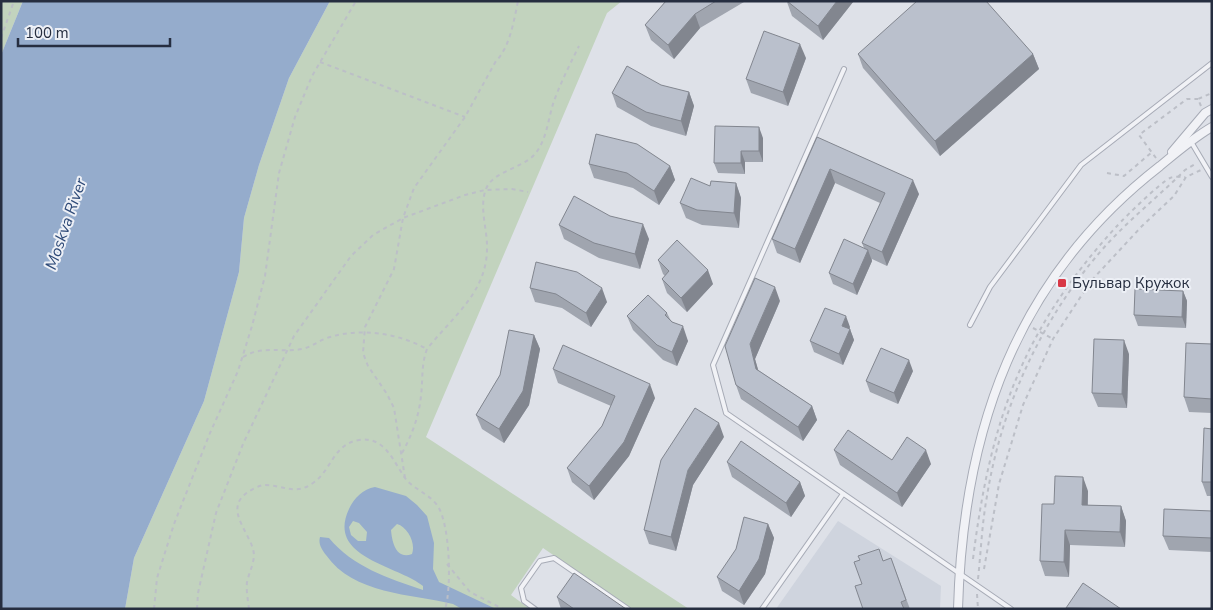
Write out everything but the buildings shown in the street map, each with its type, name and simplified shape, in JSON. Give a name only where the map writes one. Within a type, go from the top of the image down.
[{"type":"street","points":[[958,609],[959,574],[969,487],[993,396],[1024,324],[1052,278],[1092,230],[1140,181],[1161,165],[1189,137],[1205,113],[1212,108]]},
{"type":"street","points":[[1189,137],[1212,127]]},
{"type":"lane","points":[[970,325],[990,287],[1081,165],[1212,63]]},
{"type":"lane","points":[[844,69],[713,365],[726,413],[1010,609]]},
{"type":"lane","points":[[1189,137],[1212,177]]},
{"type":"lane","points":[[762,609],[843,494]]},
{"type":"lane","points":[[535,609],[524,601],[522,588],[540,561],[554,558],[628,609]]},
{"type":"path","points":[[1,38],[14,1]]},
{"type":"path","points":[[154,609],[157,578],[174,524],[242,358],[265,276],[279,173],[295,117],[320,62],[356,1]]},
{"type":"path","points":[[405,478],[394,408],[388,394],[368,366],[363,353],[364,333],[370,314],[394,269],[403,218],[414,188],[465,117],[507,45],[518,1]]},
{"type":"path","points":[[402,453],[417,418],[421,395],[423,359],[427,349],[472,298],[486,265],[487,247],[483,205],[485,190],[493,178],[521,165],[534,155],[541,144],[563,78],[579,46]]},
{"type":"path","points":[[320,62],[465,117]]},
{"type":"path","points":[[1161,165],[1139,135],[1187,99],[1198,99]]},
{"type":"path","points":[[1107,173],[1124,176],[1152,152]]},
{"type":"path","points":[[981,555],[986,497],[1000,437],[1018,385],[1043,333],[1062,302],[1096,257],[1138,212],[1185,170],[1202,160]]},
{"type":"path","points":[[973,559],[980,506],[999,422],[1015,380],[1038,331],[1088,257],[1125,216],[1170,178],[1186,177],[1206,168]]},
{"type":"path","points":[[984,569],[999,484],[1023,405],[1053,339],[1091,281],[1142,226],[1174,196],[1186,177]]},
{"type":"path","points":[[197,609],[216,513],[242,444],[294,336],[351,256],[373,235],[403,218],[465,195],[485,190],[512,189],[528,192]]},
{"type":"path","points":[[1024,324],[1053,339]]},
{"type":"path","points":[[242,358],[254,351],[269,348],[310,347],[324,338],[342,333],[388,335],[412,340],[427,349]]},
{"type":"path","points":[[249,609],[247,582],[252,569],[252,545],[239,524],[238,515],[241,499],[246,493],[266,485],[290,490],[312,484],[320,477],[341,448],[360,440],[381,445],[392,454],[405,478],[436,503],[443,516],[446,529],[447,564],[445,609]]},
{"type":"path","points":[[447,564],[470,592],[503,609]]},
{"type":"shaded area","points":[[838,521],[941,586],[940,609],[776,609]]},
{"type":"green space","points":[[1,1],[23,1],[1,55]]},
{"type":"green space","points":[[330,1],[622,1],[607,13],[426,437],[689,609],[632,609],[543,548],[511,595],[530,609],[125,609],[134,558],[204,401],[239,272],[244,218],[259,165],[289,78]]},
{"type":"water","name":"Moskva River","points":[[23,1],[330,1],[289,78],[259,165],[244,218],[239,272],[204,401],[134,558],[125,609],[1,609],[1,55]]},
{"type":"water","points":[[375,487],[406,496],[427,516],[434,543],[433,569],[439,582],[496,609],[462,609],[453,604],[384,590],[351,578],[337,568],[322,549],[320,537],[329,538],[338,548],[360,564],[397,581],[423,590],[423,586],[411,579],[368,558],[355,549],[347,539],[345,526],[353,501],[359,495]],"holes":[[[353,521],[359,523],[367,532],[366,541],[358,541],[351,535],[349,527]],[[397,524],[408,532],[413,546],[412,554],[402,554],[396,549],[392,540],[391,530]]]},
{"type":"place","name":"Бульвар Кружок","points":[[1062,283]]}]
